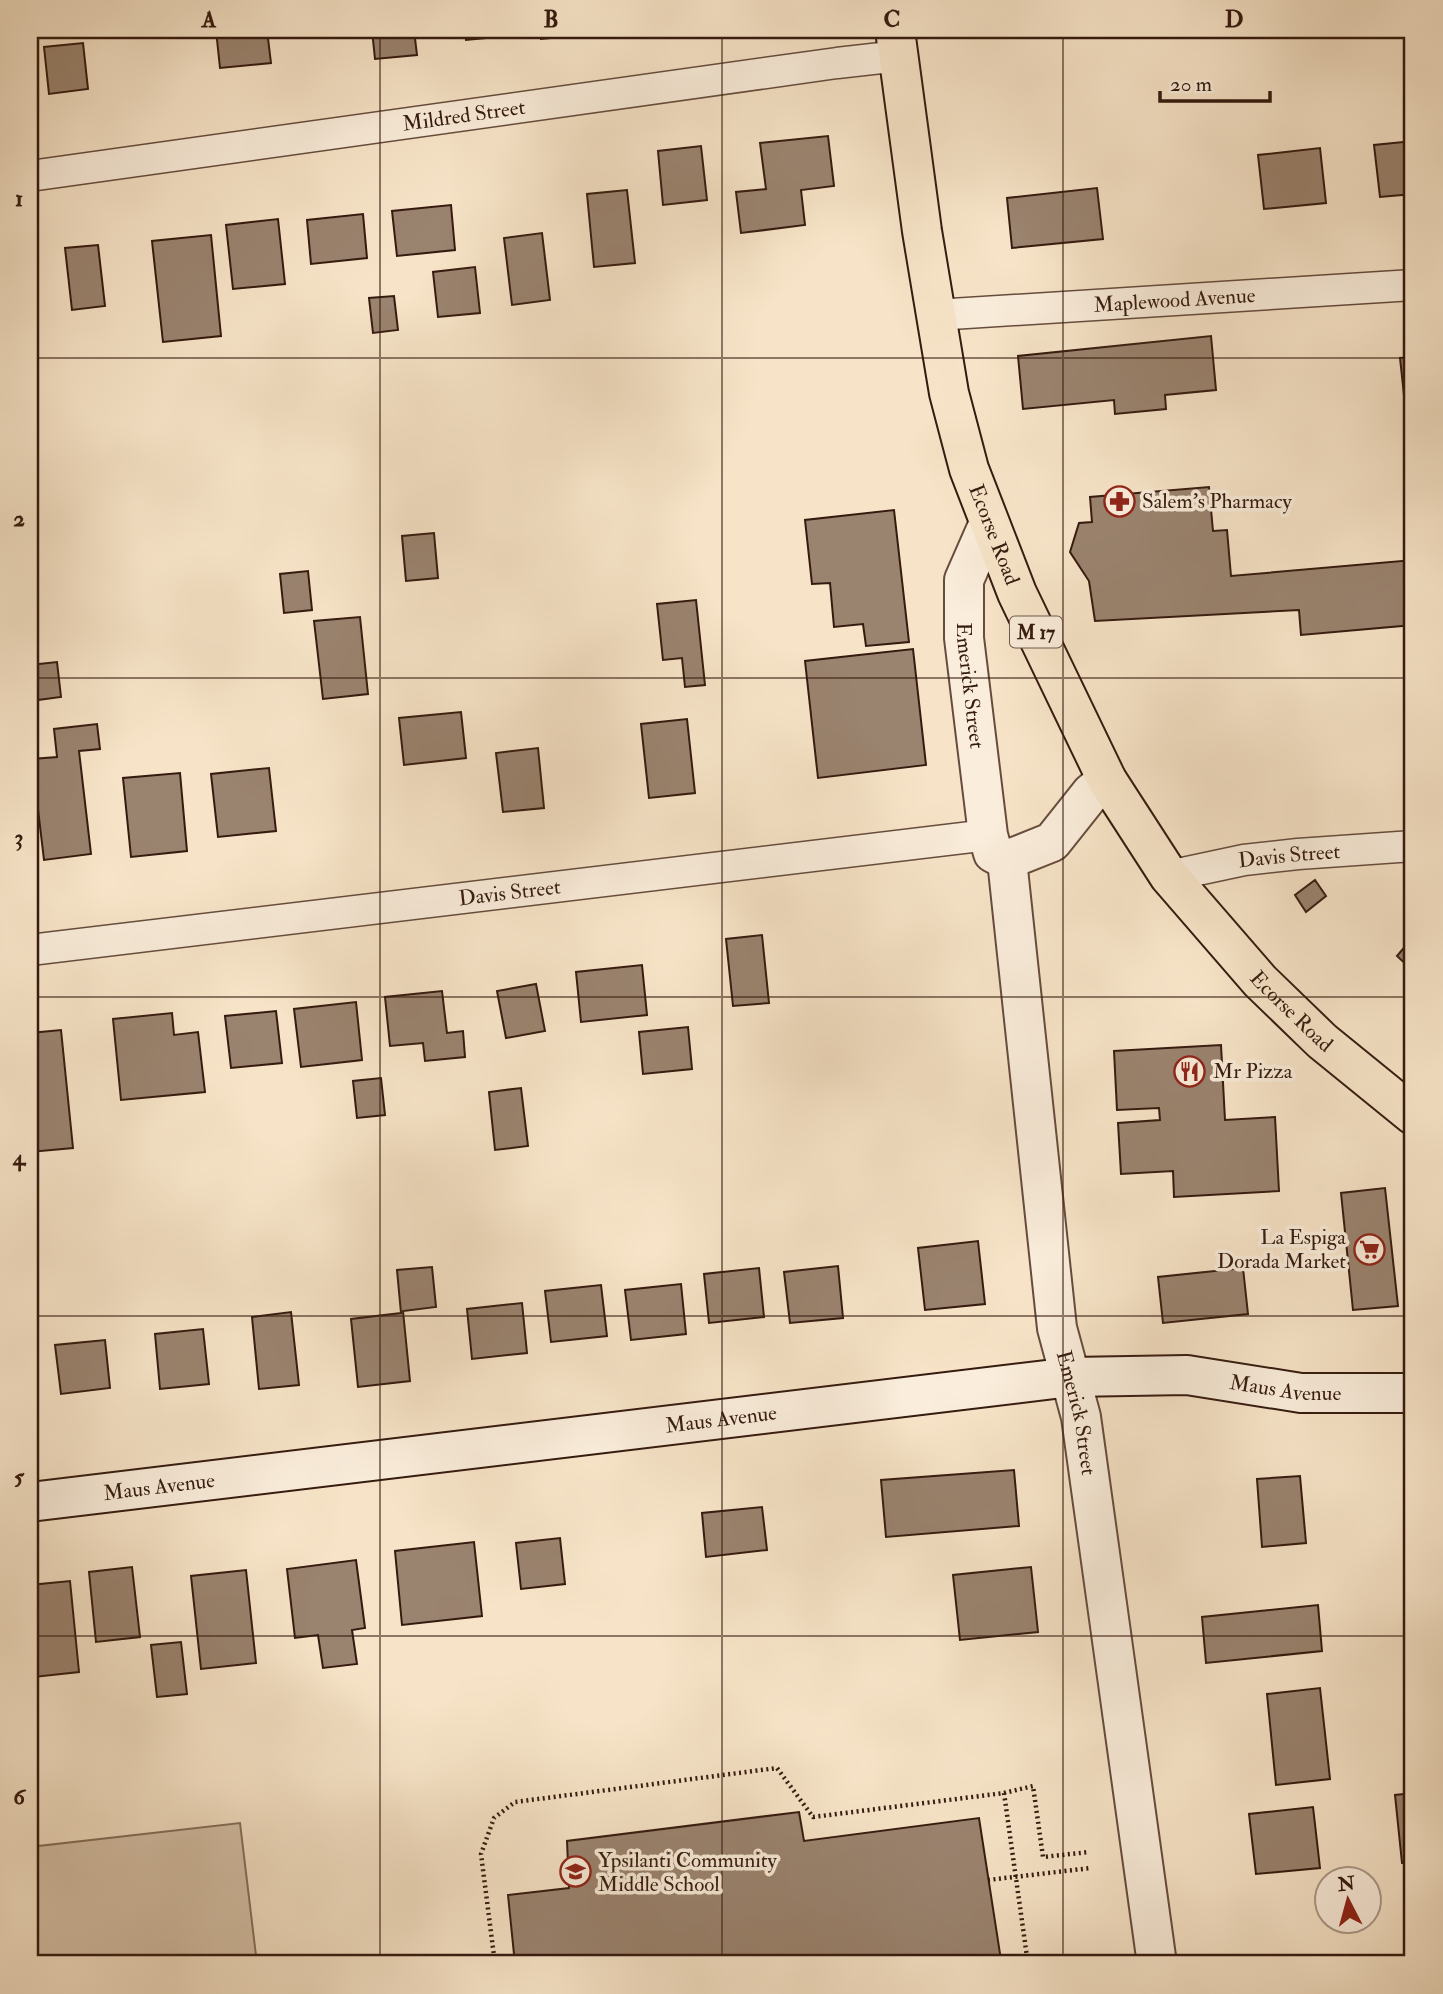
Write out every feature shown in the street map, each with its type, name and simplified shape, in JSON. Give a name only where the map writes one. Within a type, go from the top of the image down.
[{"type":"main road","name":"Ecorse Road","points":[[897,43],[935,315],[969,470],[1017,593],[1107,780],[1169,876],[1269,990],[1322,1041],[1413,1115]]},
{"type":"street","name":"Mildred Street","points":[[30,176],[837,63],[897,43]]},
{"type":"street","name":"Maplewood Avenue","points":[[935,315],[1413,285]]},
{"type":"street","name":"Emerick Street","points":[[989,523],[964,580],[964,638],[996,849],[1057,1328],[1081,1416],[1157,1964]]},
{"type":"street","name":"Davis Street","points":[[30,950],[1052,842],[1091,793],[1107,780]]},
{"type":"street","name":"Davis Street","points":[[1169,876],[1244,860],[1413,846]]},
{"type":"street","name":"Maus Avenue","points":[[30,1502],[1071,1377],[1187,1375],[1301,1393],[1413,1393]]},
{"type":"path","points":[[495,1964],[481,1854],[494,1818],[514,1802],[778,1768],[814,1817],[1004,1793],[1033,1786],[1043,1857],[1089,1852]]},
{"type":"path","points":[[1004,1793],[1028,1964]]},
{"type":"path","points":[[988,1880],[1091,1868]]},
{"type":"shaded area","points":[[240,1823],[257,1964],[30,1964],[30,1847]]},
{"type":"building","points":[[216,30],[267,30],[271,63],[220,68]]},
{"type":"building","points":[[372,30],[414,30],[417,55],[375,59]]},
{"type":"building","points":[[465,30],[506,30],[507,36],[466,40]]},
{"type":"building","points":[[540,30],[593,30],[593,34],[541,39]]},
{"type":"building","points":[[83,43],[88,89],[49,94],[44,47]]},
{"type":"building","points":[[828,136],[834,186],[801,190],[805,225],[741,233],[736,192],[766,189],[760,143]]},
{"type":"building","points":[[1413,141],[1413,194],[1380,197],[1374,145]]},
{"type":"building","points":[[701,146],[707,200],[663,205],[658,151]]},
{"type":"building","points":[[1320,148],[1326,203],[1264,209],[1258,155]]},
{"type":"building","points":[[1097,188],[1103,239],[1012,248],[1007,198]]},
{"type":"building","points":[[627,190],[635,263],[594,267],[587,194]]},
{"type":"building","points":[[451,205],[455,250],[397,256],[392,211]]},
{"type":"building","points":[[363,214],[367,258],[311,264],[307,220]]},
{"type":"building","points":[[278,219],[285,284],[233,289],[226,225]]},
{"type":"building","points":[[542,233],[550,300],[512,305],[504,238]]},
{"type":"building","points":[[211,235],[221,336],[163,342],[152,241]]},
{"type":"building","points":[[98,245],[105,306],[72,310],[65,248]]},
{"type":"building","points":[[475,267],[480,313],[438,317],[433,272]]},
{"type":"building","points":[[394,296],[398,330],[373,333],[369,298]]},
{"type":"building","points":[[1211,336],[1216,390],[1165,395],[1166,409],[1115,414],[1114,400],[1023,409],[1018,356]]},
{"type":"building","points":[[1413,357],[1413,442],[1409,442],[1400,358]]},
{"type":"building","points":[[1209,487],[1213,531],[1227,530],[1231,576],[1413,560],[1413,625],[1301,635],[1299,610],[1095,621],[1089,581],[1070,552],[1079,523],[1092,522],[1090,497]]},
{"type":"building","points":[[894,510],[909,642],[866,646],[863,624],[834,627],[830,583],[812,584],[805,520]]},
{"type":"building","points":[[434,533],[438,578],[406,581],[402,536]]},
{"type":"building","points":[[308,571],[312,610],[284,613],[280,574]]},
{"type":"building","points":[[696,600],[705,685],[685,687],[682,658],[663,660],[657,604]]},
{"type":"building","points":[[360,617],[368,694],[323,699],[314,621]]},
{"type":"building","points":[[913,649],[926,765],[818,778],[805,661]]},
{"type":"building","points":[[57,662],[61,697],[30,701],[30,665]]},
{"type":"building","points":[[461,712],[466,758],[404,765],[399,718]]},
{"type":"building","points":[[687,719],[695,793],[649,798],[641,724]]},
{"type":"building","points":[[97,724],[100,749],[79,751],[91,854],[44,860],[32,759],[57,757],[54,729]]},
{"type":"building","points":[[538,748],[544,808],[503,812],[496,753]]},
{"type":"building","points":[[269,768],[276,831],[218,837],[211,774]]},
{"type":"building","points":[[180,773],[187,851],[131,857],[123,778]]},
{"type":"building","points":[[1315,880],[1326,896],[1306,912],[1295,895]]},
{"type":"building","points":[[762,935],[769,1003],[733,1006],[726,939]]},
{"type":"building","points":[[1413,937],[1413,971],[1397,956]]},
{"type":"building","points":[[642,965],[647,1015],[581,1022],[576,972]]},
{"type":"building","points":[[536,984],[545,1031],[506,1038],[497,991]]},
{"type":"building","points":[[442,991],[447,1033],[463,1031],[465,1057],[425,1061],[423,1043],[390,1046],[385,997]]},
{"type":"building","points":[[356,1002],[362,1060],[301,1067],[294,1009]]},
{"type":"building","points":[[276,1011],[282,1063],[231,1068],[225,1016]]},
{"type":"building","points":[[172,1013],[174,1035],[198,1032],[205,1092],[121,1100],[113,1019]]},
{"type":"building","points":[[688,1027],[692,1069],[643,1074],[639,1032]]},
{"type":"building","points":[[61,1030],[73,1148],[30,1152],[30,1033]]},
{"type":"building","points":[[1221,1045],[1225,1120],[1275,1117],[1279,1191],[1174,1197],[1173,1171],[1121,1174],[1118,1123],[1160,1120],[1159,1108],[1117,1110],[1114,1051]]},
{"type":"building","points":[[381,1078],[385,1115],[357,1118],[353,1081]]},
{"type":"building","points":[[521,1088],[528,1146],[495,1150],[489,1092]]},
{"type":"building","name":"La Espiga Dorada Market","points":[[1385,1188],[1398,1306],[1353,1310],[1341,1193]]},
{"type":"building","points":[[978,1241],[985,1304],[925,1310],[918,1248]]},
{"type":"building","points":[[838,1266],[843,1318],[790,1323],[784,1272]]},
{"type":"building","points":[[432,1267],[436,1307],[403,1311],[410,1381],[358,1387],[351,1319],[401,1313],[397,1270]]},
{"type":"building","points":[[759,1268],[764,1317],[709,1323],[704,1274]]},
{"type":"building","points":[[1243,1268],[1248,1314],[1163,1323],[1158,1277]]},
{"type":"building","points":[[681,1284],[686,1334],[631,1340],[625,1290]]},
{"type":"building","points":[[601,1285],[607,1336],[551,1342],[545,1291]]},
{"type":"building","points":[[522,1303],[527,1353],[472,1359],[467,1309]]},
{"type":"building","points":[[291,1312],[299,1385],[259,1389],[252,1317]]},
{"type":"building","points":[[203,1329],[209,1384],[160,1389],[155,1334]]},
{"type":"building","points":[[105,1340],[110,1388],[61,1394],[55,1345]]},
{"type":"building","points":[[1014,1470],[1019,1526],[886,1537],[881,1480]]},
{"type":"building","points":[[1300,1476],[1306,1543],[1262,1547],[1257,1479]]},
{"type":"building","points":[[762,1507],[767,1550],[706,1557],[702,1513]]},
{"type":"building","points":[[560,1538],[565,1584],[521,1589],[516,1543]]},
{"type":"building","points":[[474,1542],[482,1616],[402,1625],[395,1551]]},
{"type":"building","points":[[356,1560],[365,1628],[352,1630],[357,1664],[323,1668],[318,1635],[295,1638],[287,1569]]},
{"type":"building","points":[[132,1567],[140,1637],[96,1642],[89,1572]]},
{"type":"building","points":[[1031,1567],[1038,1632],[960,1640],[953,1575]]},
{"type":"building","points":[[246,1570],[256,1663],[201,1669],[191,1576]]},
{"type":"building","points":[[70,1581],[79,1672],[34,1677],[30,1634],[30,1585]]},
{"type":"building","points":[[1318,1605],[1322,1651],[1206,1663],[1202,1617]]},
{"type":"building","points":[[181,1642],[187,1694],[157,1697],[151,1645]]},
{"type":"building","points":[[1320,1688],[1330,1779],[1276,1785],[1267,1694]]},
{"type":"building","points":[[1413,1793],[1413,1862],[1402,1863],[1395,1795]]},
{"type":"building","points":[[1313,1807],[1320,1864],[1314,1864],[1314,1869],[1256,1874],[1249,1814]]},
{"type":"building","points":[[799,1812],[804,1841],[979,1818],[1001,1960],[983,1964],[515,1964],[508,1895],[569,1888],[567,1841]]},
{"type":"place","name":"Salem’s Pharmacy","points":[[1119,501]]},
{"type":"place","name":"Mr Pizza","points":[[1190,1071]]},
{"type":"place","name":"La Espiga Dorada Market","points":[[1369,1249]]},
{"type":"place","name":"Ypsilanti Community Middle School","points":[[575,1872]]}]
